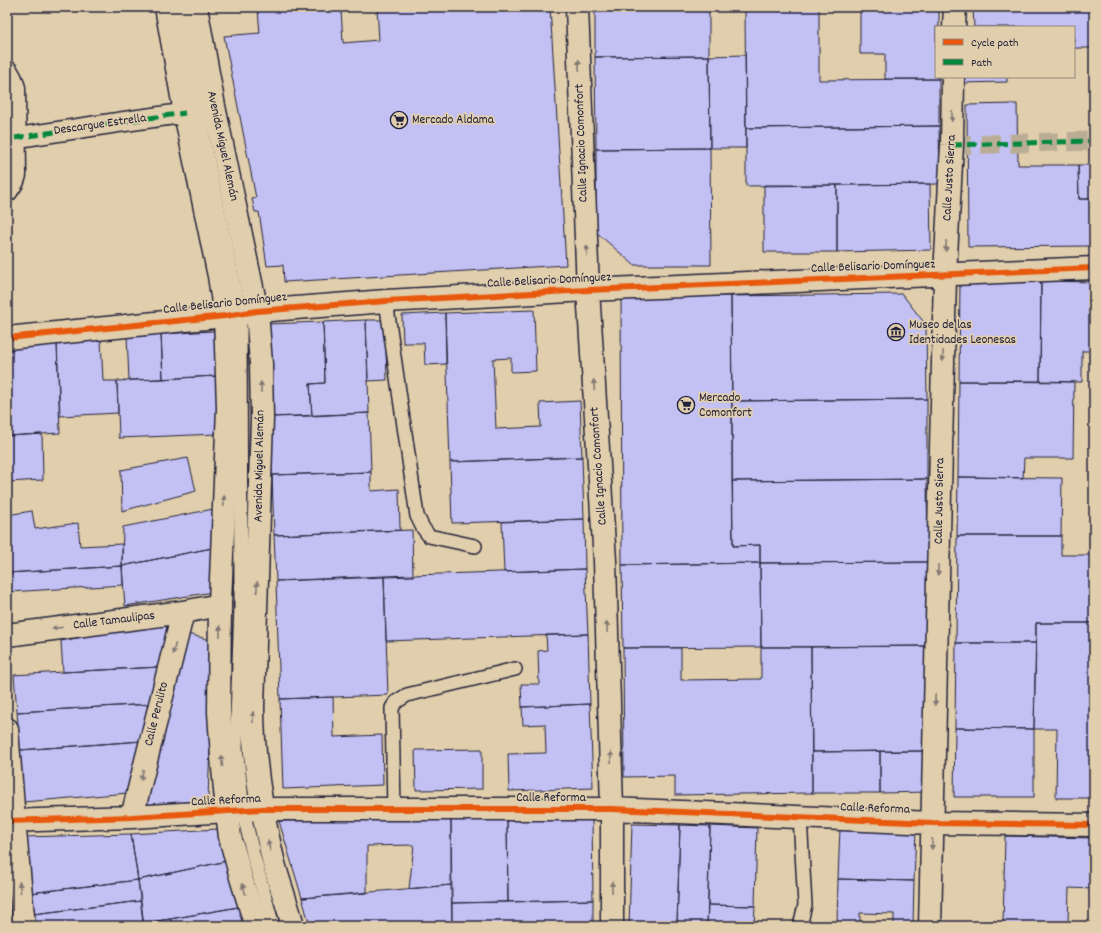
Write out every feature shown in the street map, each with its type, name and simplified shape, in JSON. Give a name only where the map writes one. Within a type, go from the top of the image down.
[{"type":"street","name":"Avenida Miguel Alemán","points":[[166,7],[185,113],[219,276],[241,314],[261,364],[262,418],[253,707],[253,738],[256,770],[244,810],[230,837],[235,859],[256,926]]},
{"type":"street","name":"Avenida Miguel Alemán","points":[[196,7],[214,106],[241,314],[228,408],[220,605],[219,712],[222,757],[244,810],[272,857],[293,926]]},
{"type":"street","name":"Calle Ignacio Comonfort","points":[[577,7],[588,290],[605,561],[612,809],[612,926]]},
{"type":"street","points":[[954,26],[955,7]]},
{"type":"street","points":[[7,72],[14,88],[15,138],[14,175],[13,181],[7,190]]},
{"type":"street","name":"Calle Justo Sierra","points":[[930,926],[945,275],[952,145],[953,78]]},
{"type":"street","name":"Descargue Estrella","points":[[15,138],[185,113]]},
{"type":"street","name":"Calle Belisario Domínguez","points":[[7,338],[386,301],[588,290],[1094,268]]},
{"type":"street","name":"Calle Tamaulipas","points":[[7,634],[183,612],[220,605]]},
{"type":"street","name":"Calle Perulito","points":[[132,817],[183,612]]},
{"type":"street","points":[[7,729],[10,820],[24,926]]},
{"type":"street","name":"Calle Reforma","points":[[10,820],[132,817],[244,810],[612,809],[932,822],[1094,825]]},
{"type":"lane","points":[[180,7],[203,138],[241,314]]},
{"type":"lane","points":[[386,301],[417,516],[423,528],[430,536],[475,546]]},
{"type":"lane","points":[[394,809],[392,708],[396,702],[407,695],[515,669]]},
{"type":"lane","points":[[244,810],[252,854],[273,926]]},
{"type":"lane","points":[[800,817],[805,904],[800,926]]},
{"type":"building","name":"Mercado Aldama","points":[[377,7],[550,7],[566,265],[284,282],[283,265],[267,266],[259,212],[255,212],[252,199],[256,198],[224,36],[260,33],[258,10],[341,9],[343,43],[379,40]]},
{"type":"building","points":[[595,7],[709,7],[709,56],[595,57]]},
{"type":"building","points":[[745,7],[819,7],[819,80],[939,79],[939,126],[746,128]]},
{"type":"building","points":[[860,7],[939,7],[939,26],[935,26],[935,78],[939,79],[885,79],[885,54],[860,54]]},
{"type":"building","points":[[973,7],[1094,7],[1094,48],[1075,48],[1075,26],[974,26]]},
{"type":"building","points":[[745,55],[746,148],[710,148],[709,56]]},
{"type":"building","points":[[709,56],[710,148],[596,149],[595,57]]},
{"type":"building","points":[[960,78],[1007,78],[1007,82],[960,83]]},
{"type":"building","points":[[1017,104],[1018,165],[1078,165],[1079,199],[1092,199],[1093,246],[968,247],[967,105]]},
{"type":"building","points":[[939,126],[940,184],[746,186],[746,128]]},
{"type":"building","points":[[710,148],[711,265],[634,265],[596,232],[596,149]]},
{"type":"building","points":[[1078,165],[1094,165],[1094,199],[1079,199]]},
{"type":"building","points":[[930,184],[931,250],[837,252],[837,185]]},
{"type":"building","points":[[764,185],[837,185],[837,252],[764,252]]},
{"type":"building","points":[[960,281],[1041,281],[1040,381],[959,381]]},
{"type":"building","points":[[1041,281],[1094,282],[1094,351],[1082,351],[1082,382],[1040,381]]},
{"type":"building","points":[[902,294],[926,325],[927,399],[732,401],[731,296]]},
{"type":"building","points":[[731,296],[733,546],[760,545],[760,563],[622,565],[621,297]]},
{"type":"building","points":[[534,310],[536,371],[511,372],[511,358],[493,359],[496,429],[541,427],[540,403],[580,401],[582,457],[450,462],[445,313]]},
{"type":"building","points":[[445,313],[446,364],[425,365],[424,343],[403,343],[402,315]]},
{"type":"building","points":[[366,320],[369,413],[312,416],[310,384],[325,383],[323,322]]},
{"type":"building","points":[[366,320],[385,320],[387,380],[368,381]]},
{"type":"building","points":[[323,322],[325,383],[310,384],[312,416],[270,417],[267,324]]},
{"type":"building","points":[[214,331],[216,376],[163,379],[161,334]]},
{"type":"building","points":[[161,334],[163,379],[129,380],[127,335]]},
{"type":"building","points":[[101,340],[103,381],[117,381],[118,413],[60,416],[57,342]]},
{"type":"building","points":[[57,342],[60,433],[7,436],[7,344]]},
{"type":"building","points":[[216,376],[218,434],[119,438],[117,381]]},
{"type":"building","points":[[959,381],[1074,382],[1073,458],[1024,458],[1023,478],[958,477]]},
{"type":"building","points":[[927,399],[927,479],[732,481],[732,401]]},
{"type":"building","points":[[369,413],[371,472],[272,475],[270,417]]},
{"type":"building","points":[[42,434],[43,480],[7,482],[7,436]]},
{"type":"building","points":[[582,457],[584,519],[452,523],[450,462]]},
{"type":"building","points":[[188,458],[196,491],[122,511],[121,470]]},
{"type":"building","points":[[371,472],[371,491],[399,489],[400,530],[274,535],[272,475]]},
{"type":"building","points":[[958,477],[1062,478],[1061,536],[957,536]]},
{"type":"building","points":[[927,479],[928,562],[760,563],[760,545],[733,546],[732,481]]},
{"type":"building","points":[[213,509],[212,548],[122,566],[123,527]]},
{"type":"building","points":[[32,511],[35,529],[78,523],[80,546],[122,544],[122,566],[7,573],[7,515]]},
{"type":"building","points":[[584,519],[585,569],[504,572],[502,522]]},
{"type":"building","points":[[412,530],[413,576],[276,581],[274,535]]},
{"type":"building","points":[[957,536],[1061,536],[1061,555],[1094,555],[1094,623],[1036,623],[1036,643],[956,643]]},
{"type":"building","points":[[212,548],[213,592],[125,606],[122,566]]},
{"type":"building","points":[[928,562],[928,646],[761,647],[760,563]]},
{"type":"building","points":[[760,563],[761,647],[623,648],[622,565]]},
{"type":"building","points":[[122,566],[123,585],[9,592],[7,573]]},
{"type":"building","points":[[585,569],[588,634],[386,641],[384,576]]},
{"type":"building","points":[[384,576],[388,695],[280,699],[276,581]]},
{"type":"building","points":[[168,621],[160,667],[63,672],[61,641]]},
{"type":"building","points":[[1036,623],[1094,623],[1094,798],[1056,798],[1057,729],[1034,729]]},
{"type":"building","points":[[188,634],[214,641],[208,798],[143,810]]},
{"type":"building","points":[[588,634],[590,704],[522,707],[521,684],[539,684],[538,651],[547,650],[546,635]]},
{"type":"building","points":[[956,643],[1036,643],[1034,729],[955,728]]},
{"type":"building","points":[[928,646],[929,751],[812,752],[811,647]]},
{"type":"building","points":[[761,647],[811,647],[812,793],[675,795],[675,776],[624,777],[623,648],[681,648],[681,680],[761,679]]},
{"type":"building","points":[[160,667],[151,704],[17,712],[14,675]]},
{"type":"building","points":[[333,697],[334,737],[382,735],[383,785],[283,789],[280,699]]},
{"type":"building","points":[[151,704],[142,741],[20,750],[17,712]]},
{"type":"building","points":[[590,704],[593,788],[509,791],[508,754],[546,753],[545,724],[523,725],[522,707]]},
{"type":"building","points":[[955,728],[1034,729],[1034,797],[954,797]]},
{"type":"building","points":[[142,741],[128,793],[24,802],[20,750]]},
{"type":"building","points":[[482,749],[482,789],[416,790],[415,750]]},
{"type":"building","points":[[880,751],[880,793],[812,793],[812,752]]},
{"type":"building","points":[[880,751],[929,751],[929,792],[880,793]]},
{"type":"building","points":[[592,816],[593,900],[508,902],[507,817]]},
{"type":"building","points":[[507,817],[508,902],[452,903],[451,818]]},
{"type":"building","points":[[451,818],[451,885],[409,889],[414,845],[367,846],[367,893],[302,898],[279,821]]},
{"type":"building","points":[[632,824],[680,825],[677,926],[629,926]]},
{"type":"building","points":[[680,825],[710,826],[707,926],[677,926]]},
{"type":"building","points":[[710,826],[757,828],[755,906],[708,905]]},
{"type":"building","points":[[840,828],[916,830],[914,881],[838,879]]},
{"type":"building","points":[[218,829],[227,861],[138,880],[131,834]]},
{"type":"building","points":[[131,834],[138,880],[30,893],[23,837]]},
{"type":"building","points":[[1005,836],[1094,838],[1094,889],[1069,888],[1068,923],[1094,924],[1094,926],[1003,926]]},
{"type":"building","points":[[227,861],[244,906],[143,923],[138,880]]},
{"type":"building","points":[[838,879],[914,881],[913,926],[894,926],[894,914],[860,913],[860,926],[837,926]]},
{"type":"building","points":[[138,880],[141,901],[33,914],[30,893]]},
{"type":"building","points":[[451,885],[452,926],[310,926],[302,898]]},
{"type":"building","points":[[593,900],[593,926],[452,926],[452,903]]},
{"type":"building","points":[[141,901],[144,926],[34,926],[33,914]]},
{"type":"building","points":[[708,905],[755,906],[754,926],[707,926]]},
{"type":"building","points":[[244,906],[253,926],[173,926],[170,919]]},
{"type":"building","points":[[170,919],[173,926],[144,926],[143,923]]},
{"type":"tunnel","points":[[952,145],[1094,141]]},
{"type":"marked path","points":[[15,138],[185,113]]},
{"type":"marked path","points":[[952,145],[1094,141]]},
{"type":"cycle path","points":[[7,338],[225,316],[257,311],[386,301],[588,290],[1094,268]]},
{"type":"cycle path","points":[[7,821],[132,817],[262,809],[612,809],[932,823],[1094,825]]},
{"type":"place","name":"Mercado Aldama","points":[[399,120]]},
{"type":"place","name":"Museo de las Identidades Leonesas","points":[[896,332]]},
{"type":"place","name":"Mercado Comonfort","points":[[686,405]]}]
